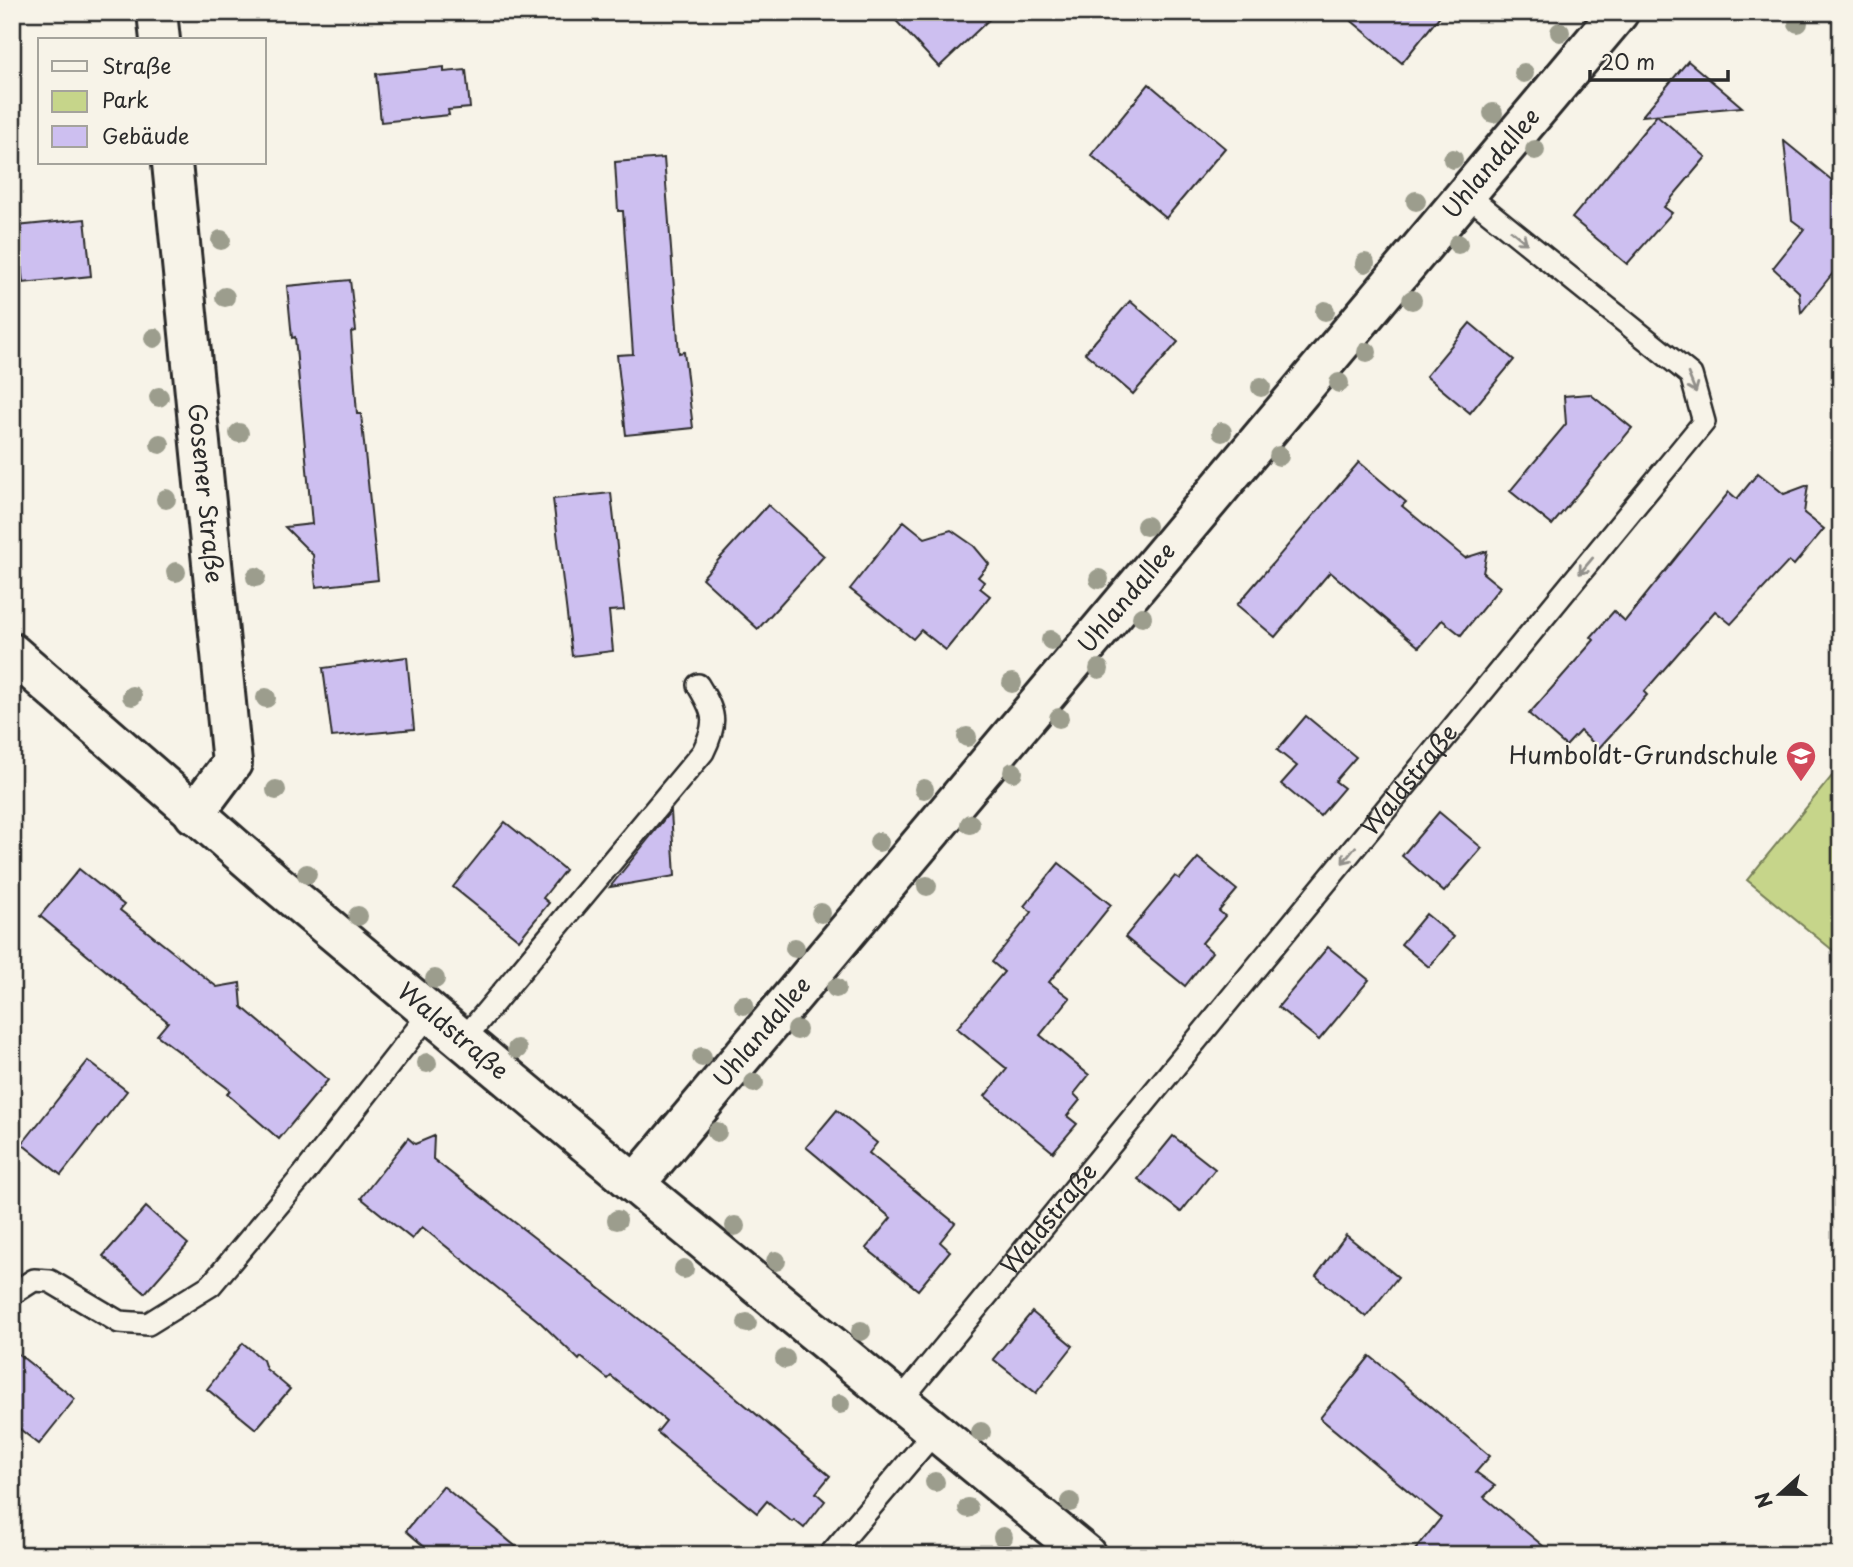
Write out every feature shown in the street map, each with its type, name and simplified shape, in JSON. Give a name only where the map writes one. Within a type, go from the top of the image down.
[{"type":"street","points":[[157,12],[160,38]]},
{"type":"street","name":"Uhlandallee","points":[[635,1184],[1619,12]]},
{"type":"street","name":"Gosener Straße","points":[[172,164],[232,763],[194,814]]},
{"type":"street","name":"Waldstraße","points":[[12,653],[194,814],[430,1013],[1086,1555]]},
{"type":"lane","name":"Waldstraße","points":[[901,1400],[1704,422],[1691,375],[1466,194]]},
{"type":"lane","points":[[463,1040],[703,752],[713,731],[713,709],[698,685]]},
{"type":"lane","points":[[12,1294],[34,1280],[50,1281],[120,1322],[148,1324],[211,1285],[304,1174],[430,1013]]},
{"type":"lane","points":[[831,1555],[936,1430]]},
{"type":"green space","points":[[1841,765],[1841,957],[1747,880]]},
{"type":"building","points":[[888,12],[997,12],[939,67]]},
{"type":"building","points":[[1341,12],[1443,12],[1402,63]]},
{"type":"building","points":[[1688,61],[1742,107],[1642,116]]},
{"type":"building","points":[[444,67],[444,72],[466,70],[470,108],[448,110],[449,115],[381,122],[376,74]]},
{"type":"building","points":[[1149,84],[1225,148],[1166,218],[1091,155]]},
{"type":"building","points":[[1657,115],[1706,157],[1664,207],[1672,213],[1627,264],[1572,218]]},
{"type":"building","points":[[1784,141],[1839,186],[1841,184],[1841,263],[1801,313],[1799,292],[1773,268],[1804,229],[1792,220]]},
{"type":"building","points":[[664,158],[679,353],[684,352],[693,428],[626,435],[617,355],[633,354],[623,211],[618,211],[615,162]]},
{"type":"building","points":[[85,219],[91,276],[23,283],[17,226]]},
{"type":"building","points":[[350,280],[356,331],[351,332],[357,414],[361,414],[378,580],[316,587],[313,555],[285,527],[312,524],[295,337],[292,338],[287,286]]},
{"type":"building","points":[[1130,301],[1178,342],[1133,394],[1085,353]]},
{"type":"building","points":[[1470,323],[1514,360],[1470,413],[1426,376]]},
{"type":"building","points":[[1590,394],[1632,428],[1552,525],[1510,491],[1566,424],[1564,396]]},
{"type":"building","points":[[1359,462],[1406,502],[1402,506],[1465,558],[1487,551],[1483,573],[1500,587],[1461,635],[1442,620],[1419,647],[1330,572],[1275,637],[1237,605]]},
{"type":"building","points":[[1758,473],[1784,494],[1808,485],[1804,513],[1824,529],[1794,565],[1789,561],[1731,624],[1715,611],[1644,692],[1647,695],[1599,748],[1580,731],[1566,746],[1529,714],[1594,640],[1591,637],[1614,611],[1625,621],[1729,492],[1737,499]]},
{"type":"building","points":[[611,493],[624,610],[609,611],[613,651],[572,656],[553,499]]},
{"type":"building","points":[[768,505],[824,556],[758,629],[702,578]]},
{"type":"building","points":[[904,521],[925,538],[951,530],[974,546],[989,564],[978,577],[984,582],[980,588],[990,596],[946,650],[921,630],[913,639],[850,589]]},
{"type":"building","points":[[407,657],[414,729],[332,737],[323,668]]},
{"type":"building","points":[[1306,716],[1356,757],[1335,781],[1344,788],[1320,816],[1281,784],[1297,766],[1277,750]]},
{"type":"building","points":[[671,811],[675,876],[610,887],[666,817]]},
{"type":"building","points":[[1439,812],[1482,848],[1444,892],[1402,856]]},
{"type":"building","points":[[505,822],[565,870],[543,898],[549,903],[519,940],[453,887]]},
{"type":"building","points":[[1198,858],[1237,890],[1219,911],[1225,916],[1202,943],[1212,952],[1185,986],[1125,937],[1175,876],[1180,879]]},
{"type":"building","points":[[1059,863],[1111,905],[1049,982],[1070,998],[1040,1035],[1089,1075],[1074,1094],[1080,1100],[1067,1116],[1077,1124],[1053,1152],[985,1096],[1007,1069],[957,1028],[1004,972],[992,962],[1032,912],[1024,906]]},
{"type":"building","points":[[79,869],[124,905],[120,910],[217,987],[240,983],[242,1007],[328,1080],[279,1139],[227,1094],[230,1090],[157,1035],[168,1022],[40,916]]},
{"type":"building","points":[[1426,914],[1454,937],[1429,967],[1401,944]]},
{"type":"building","points":[[1328,947],[1369,980],[1319,1040],[1278,1007]]},
{"type":"building","points":[[88,1061],[127,1091],[61,1175],[22,1144]]},
{"type":"building","points":[[837,1110],[877,1143],[869,1153],[955,1223],[940,1242],[950,1251],[918,1290],[866,1248],[891,1218],[806,1147]]},
{"type":"building","points":[[434,1136],[433,1159],[688,1357],[830,1476],[816,1493],[825,1501],[804,1528],[794,1520],[792,1522],[767,1501],[757,1513],[657,1432],[666,1421],[611,1376],[608,1379],[581,1357],[579,1360],[541,1323],[422,1227],[412,1239],[361,1198],[408,1138],[415,1144]]},
{"type":"building","points":[[1173,1136],[1215,1169],[1181,1212],[1138,1179]]},
{"type":"building","points":[[146,1207],[188,1244],[145,1293],[103,1256]]},
{"type":"building","points":[[1346,1235],[1398,1277],[1366,1317],[1316,1276]]},
{"type":"building","points":[[1032,1312],[1073,1346],[1036,1393],[993,1359]]},
{"type":"building","points":[[243,1343],[263,1360],[266,1369],[290,1389],[256,1429],[207,1389]]},
{"type":"building","points":[[12,1349],[75,1399],[39,1444],[12,1423]]},
{"type":"building","points":[[1370,1356],[1490,1456],[1476,1472],[1495,1486],[1484,1497],[1554,1555],[1411,1555],[1441,1518],[1320,1418]]},
{"type":"building","points":[[443,1486],[526,1555],[434,1555],[406,1531]]},
{"type":"place","name":"Humboldt-Grundschule","points":[[1801,783]]}]
